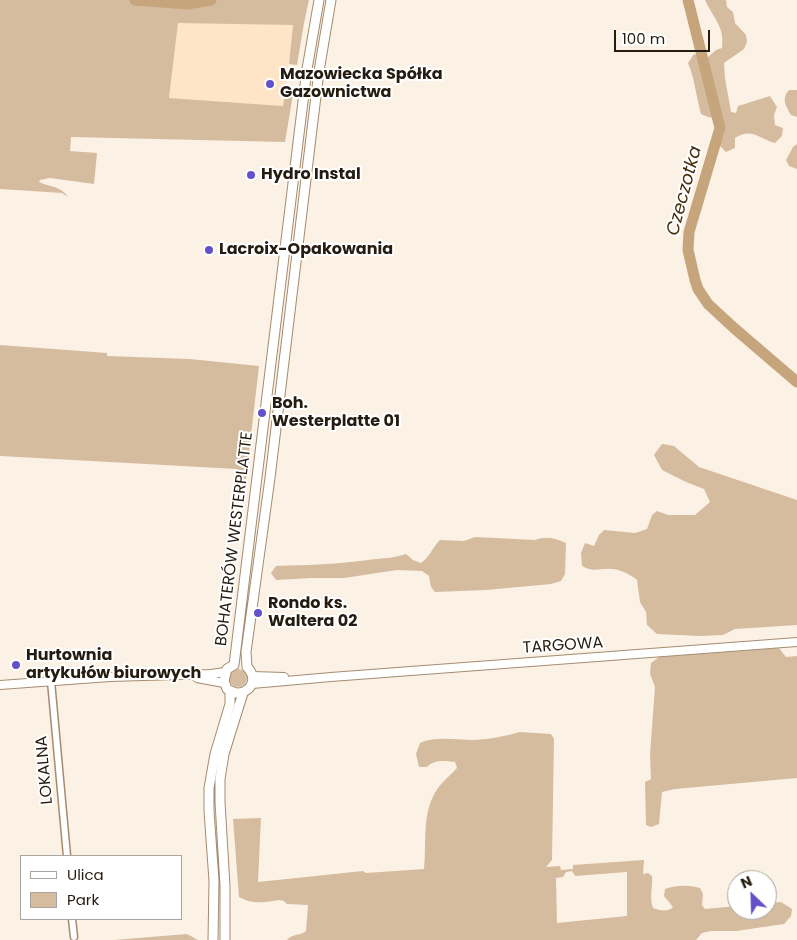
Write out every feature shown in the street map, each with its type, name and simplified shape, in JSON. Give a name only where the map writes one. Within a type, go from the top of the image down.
[{"type":"main road","name":"BOHATERÓW WESTERPLATTE","points":[[234,664],[307,69],[319,0]]},
{"type":"main road","name":"BOHATERÓW WESTERPLATTE","points":[[247,667],[246,652],[271,468],[318,71],[331,0]]},
{"type":"main road","points":[[213,940],[214,881],[209,788],[215,754],[230,704],[224,678],[225,672],[234,664],[241,664],[247,667],[253,680],[243,693],[224,754],[220,778],[220,812],[225,886],[225,940]]},
{"type":"main road","points":[[227,687],[236,693],[243,693]]},
{"type":"street","name":"TARGOWA","points":[[253,680],[797,642]]},
{"type":"street","points":[[0,685],[225,672]]},
{"type":"street","points":[[168,674],[227,687]]},
{"type":"street","name":"LOKALNA","points":[[52,681],[67,855]]},
{"type":"street","points":[[72,920],[74,938]]},
{"type":"shaded area","points":[[178,22],[294,25],[283,106],[169,98]]},
{"type":"green space","points":[[0,0],[309,0],[297,65],[289,64],[293,25],[178,23],[169,98],[283,106],[285,91],[290,92],[291,88],[294,88],[285,142],[71,137],[70,151],[97,153],[94,184],[50,178],[40,180],[39,182],[55,187],[68,197],[62,193],[0,189]]},
{"type":"green space","points":[[705,0],[726,0],[727,7],[733,12],[735,23],[746,35],[747,42],[744,49],[724,63],[731,112],[736,113],[738,106],[770,96],[777,107],[774,115],[775,125],[783,128],[782,136],[775,143],[755,135],[746,134],[735,138],[735,148],[726,152],[719,145],[724,133],[722,120],[701,114],[688,63],[694,54],[707,58],[716,50],[722,48],[722,34],[718,22]]},
{"type":"green space","points":[[789,90],[797,90],[797,117],[791,115],[787,109],[785,96]]},
{"type":"green space","points":[[797,144],[797,169],[789,166],[786,160],[793,147]]},
{"type":"green space","points":[[0,345],[107,353],[107,356],[190,359],[259,366],[246,479],[237,479],[237,469],[0,456]]},
{"type":"green space","points":[[662,444],[674,446],[699,467],[797,500],[797,625],[735,629],[723,635],[657,634],[647,625],[646,612],[640,602],[637,580],[618,570],[591,570],[582,566],[581,553],[585,543],[594,546],[599,535],[604,530],[635,533],[647,529],[652,515],[657,511],[668,515],[695,515],[710,502],[704,489],[662,470],[654,455]]},
{"type":"green space","points":[[475,537],[535,540],[547,538],[562,541],[566,543],[565,574],[561,581],[551,584],[486,590],[435,592],[431,587],[429,576],[422,571],[397,570],[344,578],[276,580],[271,573],[276,566],[350,562],[391,558],[406,554],[413,560],[421,563],[440,540],[464,541]]},
{"type":"green space","points":[[779,648],[786,657],[797,656],[797,778],[675,789],[662,792],[659,824],[651,827],[646,825],[645,782],[651,779],[650,754],[655,687],[650,674],[651,663],[659,657]]},
{"type":"green space","points":[[238,669],[244,672],[247,678],[244,684],[238,687],[232,684],[229,678],[232,672]]},
{"type":"green space","points":[[520,732],[551,734],[554,739],[552,860],[546,867],[560,866],[561,870],[573,869],[573,865],[644,860],[643,874],[648,873],[652,876],[651,900],[653,908],[663,911],[671,909],[673,907],[664,896],[665,889],[687,886],[700,888],[703,894],[702,905],[705,909],[727,907],[727,920],[777,920],[777,902],[781,902],[792,909],[791,916],[784,924],[736,931],[711,931],[702,933],[696,940],[287,940],[306,931],[308,905],[287,904],[280,900],[254,902],[239,897],[233,819],[261,818],[258,882],[363,871],[366,873],[424,869],[429,807],[438,788],[457,768],[455,762],[443,761],[433,763],[427,767],[419,767],[416,754],[420,743],[439,739],[472,740],[496,738]],"holes":[[[572,871],[575,876],[627,872],[627,916],[557,923],[556,878],[563,877],[566,872]]]},
{"type":"green space","points":[[187,934],[198,940],[114,940]]},
{"type":"waterway","name":"Czeczotka","points":[[135,0],[187,4],[211,0]]},
{"type":"waterway","name":"Czeczotka","points":[[688,0],[720,128],[689,232],[688,250],[695,280],[698,289],[708,304],[797,382]]},
{"type":"place","name":"Mazowiecka Spółka Gazownictwa","points":[[270,84]]},
{"type":"place","name":"Hydro Instal","points":[[251,175]]},
{"type":"place","name":"Lacroix-Opakowania","points":[[209,250]]},
{"type":"place","name":"Boh. Westerplatte 01","points":[[262,413]]},
{"type":"place","name":"Rondo ks. Waltera 02","points":[[258,613]]},
{"type":"place","name":"Hurtownia artykułów biurowych","points":[[16,665]]}]
